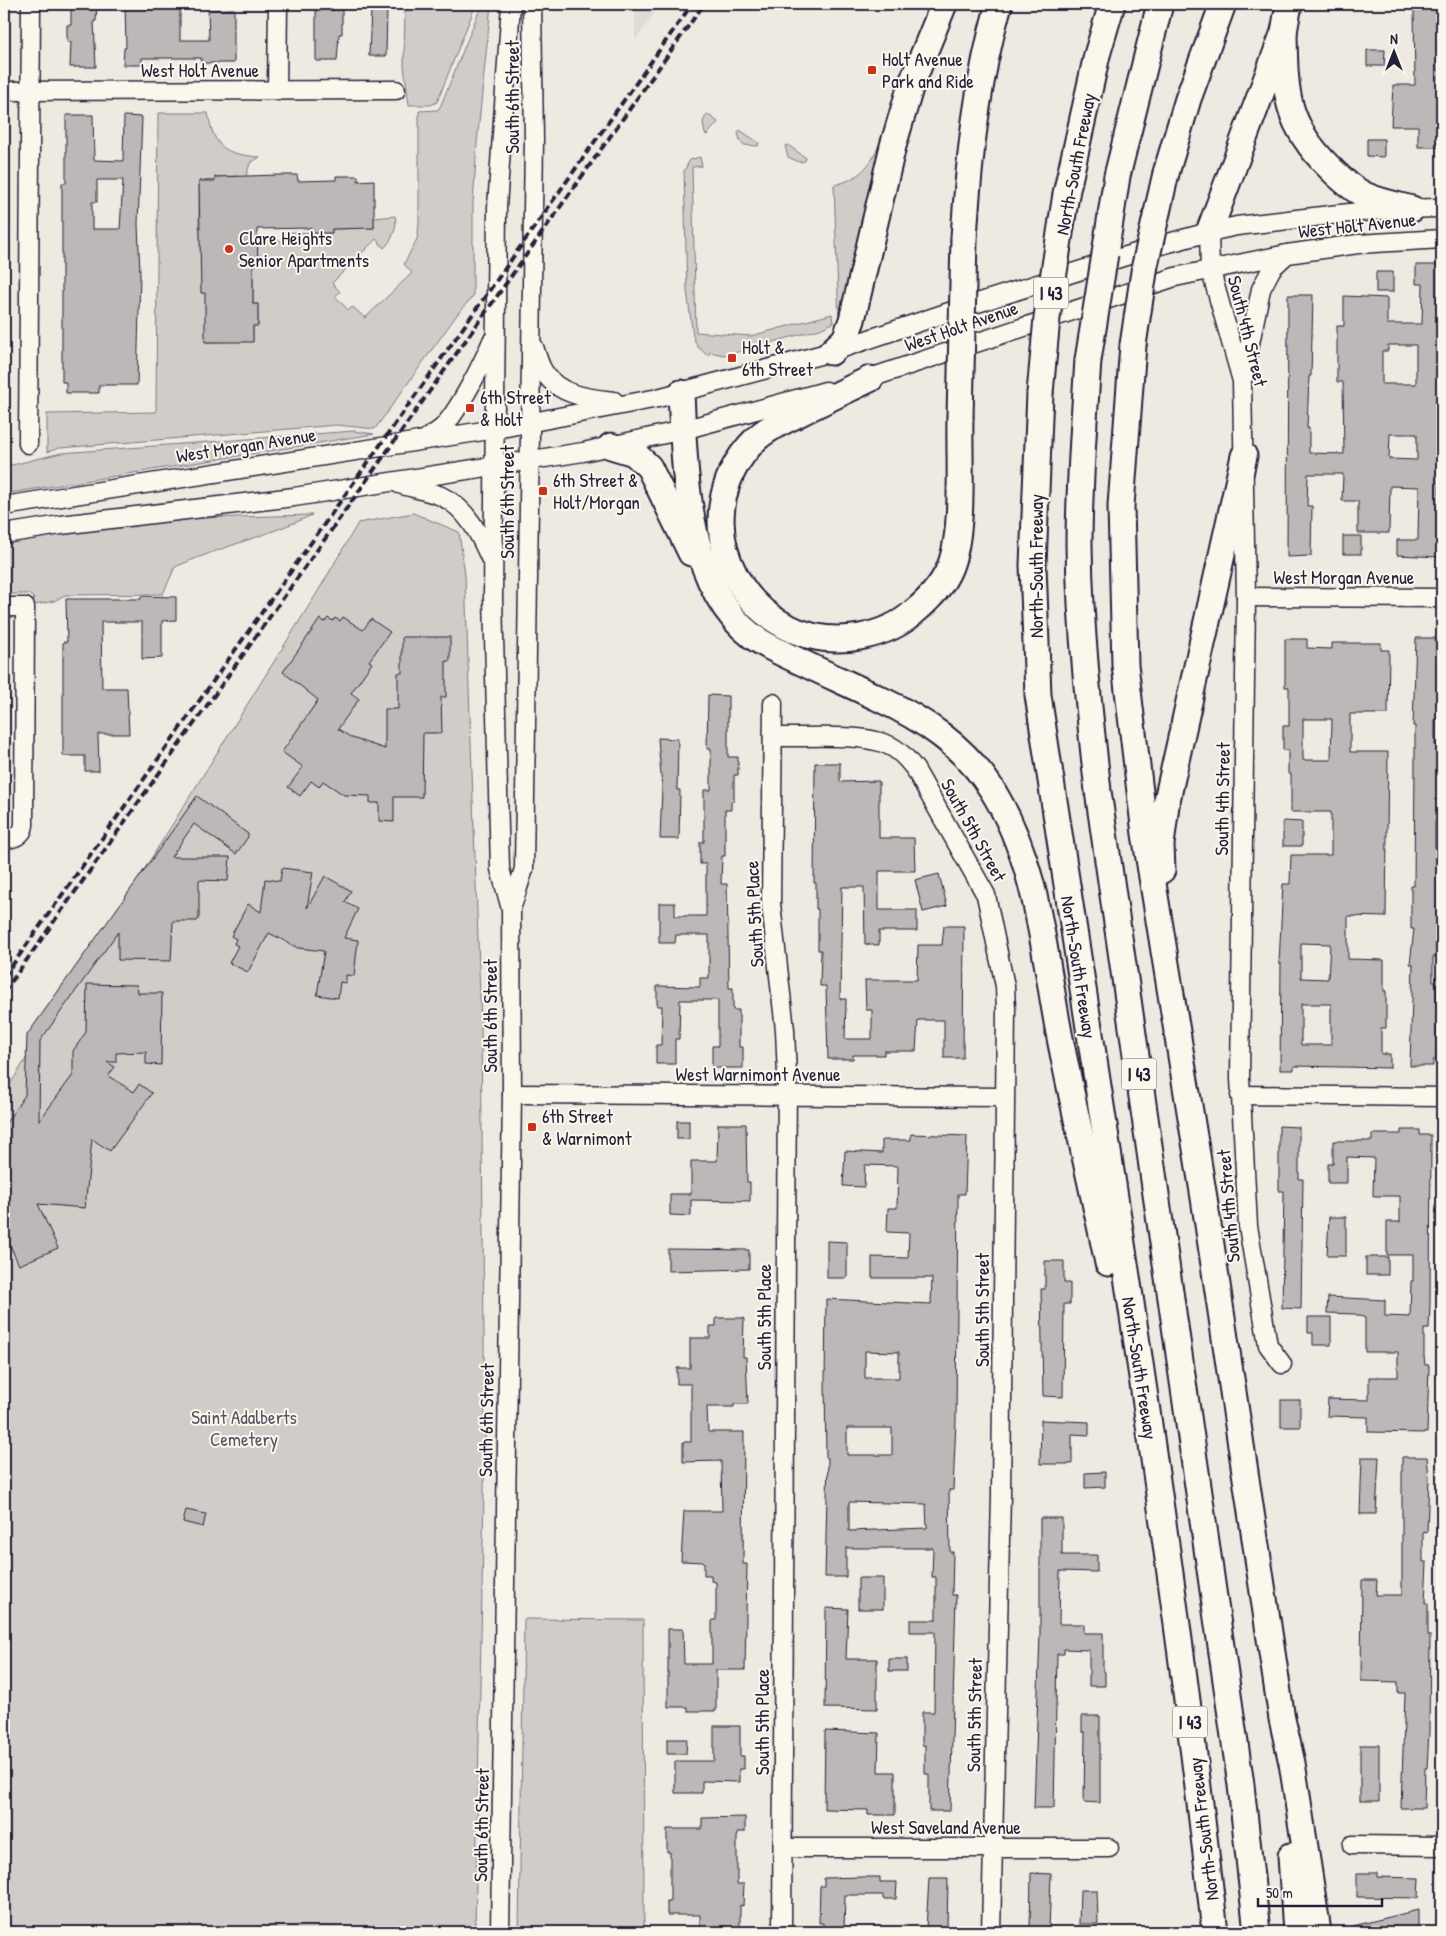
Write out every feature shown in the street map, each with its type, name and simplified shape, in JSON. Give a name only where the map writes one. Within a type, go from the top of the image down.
[{"type":"highway","points":[[831,352],[845,338],[852,320],[893,146],[910,85],[944,4]]},
{"type":"highway","points":[[870,379],[780,423],[758,437],[738,458],[727,479],[721,502],[722,527],[730,567],[744,590],[761,610],[787,628],[816,637],[843,640],[877,634],[906,620],[926,602],[942,582],[952,562],[958,531],[964,238],[973,127],[984,65],[999,4]]},
{"type":"highway","name":"North-South Freeway","points":[[1112,4],[1097,55],[1066,194],[1046,318],[1040,393],[1033,565],[1038,695],[1162,1513],[1198,1778],[1214,1932]]},
{"type":"highway","name":"North-South Freeway","points":[[1160,4],[1117,176],[1088,360],[1081,464],[1079,546],[1088,700],[1098,791],[1241,1785],[1258,1932]]},
{"type":"highway","points":[[1223,4],[1188,99],[1166,173],[1145,265],[1133,345],[1121,506],[1125,665],[1145,834],[1204,1198],[1282,1719],[1292,1763],[1318,1932]]},
{"type":"highway","points":[[1289,4],[1284,32],[1284,84],[1294,120],[1311,149],[1343,181],[1366,196],[1412,209]]},
{"type":"highway","points":[[1209,232],[1284,32]]},
{"type":"highway","points":[[681,393],[688,495],[701,554],[711,584]]},
{"type":"highway","points":[[611,446],[634,453],[649,467],[697,564],[725,609],[752,636],[781,652],[905,710],[948,738],[991,788],[1014,831],[1032,881],[1059,1033],[1162,1513]]},
{"type":"highway","points":[[1165,965],[1161,845],[1166,805],[1244,456]]},
{"type":"highway","points":[[1282,1719],[1281,1763],[1291,1852],[1296,1932]]},
{"type":"street","points":[[28,444],[31,4]]},
{"type":"street","points":[[277,91],[278,4]]},
{"type":"street","name":"South 6th Street","points":[[500,1932],[512,1094],[511,909],[500,869],[494,567],[497,207],[511,4]]},
{"type":"street","name":"South 6th Street","points":[[511,909],[524,869],[534,140],[532,4]]},
{"type":"street","name":"West Holt Avenue","points":[[4,91],[396,90]]},
{"type":"street","name":"West Holt Avenue","points":[[496,429],[681,393],[831,352],[952,311],[1161,245],[1209,232],[1256,224],[1412,209],[1442,208]]},
{"type":"street","name":"South 4th Street","points":[[1209,232],[1210,268],[1242,381],[1246,597],[1240,1095],[1248,1226],[1268,1345],[1282,1364]]},
{"type":"street","name":"West Holt Avenue","points":[[496,466],[611,446],[683,430],[870,379],[1175,277],[1210,268],[1286,254],[1358,244],[1442,239]]},
{"type":"street","points":[[1242,381],[1260,289],[1272,268],[1286,254]]},
{"type":"street","points":[[427,438],[443,428],[450,418],[483,362],[496,334]]},
{"type":"street","points":[[530,338],[544,372],[556,385],[569,393],[629,403]]},
{"type":"street","name":"West Morgan Avenue","points":[[4,506],[427,438],[496,429]]},
{"type":"street","points":[[4,534],[394,483],[496,466]]},
{"type":"street","points":[[394,483],[442,497],[463,513],[478,531],[494,567]]},
{"type":"street","name":"West Morgan Avenue","points":[[1246,597],[1442,598]]},
{"type":"street","points":[[4,607],[25,607],[24,825],[12,836]]},
{"type":"street","name":"South 5th Place","points":[[773,703],[771,904],[785,1030],[786,1095],[782,1932]]},
{"type":"street","name":"South 5th Street","points":[[773,737],[866,739],[887,744],[904,755],[915,769],[986,895],[1005,986],[1001,1495],[991,1932]]},
{"type":"street","name":"West Warnimont Avenue","points":[[512,1094],[1004,1097]]},
{"type":"street","points":[[1240,1095],[1442,1097]]},
{"type":"street","points":[[1352,1845],[1442,1846]]},
{"type":"street","name":"West Saveland Avenue","points":[[783,1848],[1109,1848]]},
{"type":"shaded area","points":[[635,4],[661,4],[635,41]]},
{"type":"green space","points":[[405,4],[476,4],[437,102],[431,105],[409,105],[404,66]]},
{"type":"green space","points":[[482,4],[491,4],[473,204],[473,296],[459,312],[375,429],[337,425],[60,448],[47,452],[47,414],[156,412],[158,113],[208,113],[214,135],[223,147],[238,154],[260,157],[250,163],[245,180],[237,176],[215,177],[215,181],[199,181],[199,228],[205,229],[206,342],[253,341],[253,326],[258,325],[258,304],[253,304],[253,264],[257,264],[257,243],[261,240],[285,241],[286,232],[332,233],[332,229],[374,228],[374,218],[395,216],[395,229],[387,245],[384,248],[376,239],[332,283],[340,292],[335,296],[348,310],[353,307],[365,318],[412,273],[404,264],[417,239],[419,224],[419,111],[438,110],[441,105]]},
{"type":"green space","points":[[707,114],[718,122],[707,135],[705,134],[703,122]]},
{"type":"green space","points":[[740,130],[759,143],[758,146],[744,145],[740,141],[738,133]]},
{"type":"green space","points":[[879,144],[886,145],[839,323],[834,185],[850,180],[862,171],[872,159]]},
{"type":"green space","points":[[788,145],[806,158],[805,161],[799,162],[788,157],[785,146]]},
{"type":"green space","points":[[700,157],[702,166],[692,167],[696,332],[751,336],[832,314],[833,323],[820,329],[730,354],[723,355],[710,352],[708,356],[697,346],[693,336],[687,291],[684,171],[690,160]]},
{"type":"green space","points":[[354,431],[374,434],[4,494],[4,467],[61,453]]},
{"type":"green space","name":"Saint Adalberts Cemetery","points":[[413,513],[459,532],[465,575],[481,1024],[485,1443],[475,1932],[4,1932],[4,1094],[320,588],[358,523]]},
{"type":"green space","points":[[312,515],[175,567],[163,594],[65,595],[54,601],[35,605],[33,597],[28,594],[4,594],[4,543],[62,534],[201,518]]},
{"type":"green space","points":[[524,1619],[643,1620],[644,1932],[519,1932]]},
{"type":"building","points":[[71,4],[97,4],[96,21],[94,21],[96,67],[70,67],[71,42],[67,42],[67,25],[71,25]]},
{"type":"building","points":[[125,4],[142,4],[142,9],[180,9],[180,40],[209,40],[208,10],[234,9],[234,63],[201,63],[201,58],[142,58],[142,65],[123,65],[124,48],[126,48]]},
{"type":"building","points":[[371,8],[387,9],[386,56],[369,56]]},
{"type":"building","points":[[1414,9],[1442,9],[1439,71],[1442,71],[1442,147],[1418,147],[1418,126],[1391,126],[1393,85],[1415,85]]},
{"type":"building","points":[[316,10],[342,10],[342,34],[339,34],[337,61],[316,61]]},
{"type":"building","points":[[1367,50],[1385,50],[1384,66],[1367,66]]},
{"type":"building","points":[[66,115],[93,115],[94,160],[123,161],[124,116],[142,117],[138,224],[140,274],[137,385],[99,385],[99,393],[66,393],[66,382],[62,382],[62,183],[66,183]],"holes":[[[97,180],[123,180],[120,229],[92,229],[92,202],[97,202]]]},
{"type":"building","points":[[1367,139],[1384,139],[1384,157],[1367,156]]},
{"type":"building","name":"Clare Heights Senior Apartments","points":[[297,175],[298,181],[336,180],[336,176],[358,176],[358,181],[374,180],[374,228],[332,229],[332,233],[311,233],[311,228],[257,229],[258,264],[253,264],[253,304],[258,304],[258,326],[253,326],[253,342],[205,342],[205,293],[201,293],[199,181],[215,181],[215,177]]},
{"type":"building","points":[[1416,265],[1442,265],[1439,557],[1397,555],[1397,540],[1418,540],[1419,487],[1390,486],[1389,533],[1358,533],[1358,501],[1342,501],[1343,474],[1308,474],[1307,506],[1312,506],[1311,556],[1287,557],[1288,295],[1313,295],[1311,376],[1309,376],[1307,428],[1309,428],[1309,453],[1344,454],[1343,382],[1337,382],[1337,326],[1344,326],[1344,296],[1387,298],[1387,324],[1422,324],[1423,284],[1416,284]],"holes":[[[1388,345],[1416,345],[1416,384],[1382,384],[1382,351],[1388,351]],[[1390,434],[1417,434],[1417,460],[1389,459]]]},
{"type":"building","points":[[1376,272],[1393,272],[1393,292],[1376,292]]},
{"type":"building","points":[[1343,536],[1361,536],[1361,554],[1343,554]]},
{"type":"building","points":[[141,596],[176,597],[176,620],[162,621],[162,658],[142,659],[142,622],[101,622],[102,688],[127,688],[129,734],[98,734],[99,771],[85,771],[85,756],[63,756],[63,642],[67,642],[66,599],[141,599]]},
{"type":"building","points":[[343,617],[363,630],[371,619],[390,632],[369,661],[372,663],[351,693],[359,699],[338,729],[352,738],[385,749],[385,709],[398,709],[398,673],[402,673],[402,637],[450,637],[450,661],[446,661],[446,697],[441,697],[442,733],[423,733],[422,797],[394,797],[394,822],[379,821],[379,803],[370,803],[370,796],[344,795],[323,781],[319,787],[311,781],[300,796],[288,787],[303,767],[282,752],[318,700],[283,672],[320,619],[325,622],[328,618],[333,621],[335,618],[340,621]]},
{"type":"building","points":[[1416,638],[1436,638],[1436,646],[1439,646],[1439,719],[1435,719],[1435,745],[1439,745],[1438,822],[1435,822],[1435,847],[1438,847],[1439,924],[1436,924],[1436,957],[1433,957],[1433,982],[1436,982],[1437,1016],[1436,1060],[1433,1060],[1433,1066],[1410,1066],[1413,964],[1410,964],[1414,929],[1411,929],[1411,886],[1414,886],[1415,726],[1413,726]]},
{"type":"building","points":[[1285,639],[1307,639],[1307,648],[1332,649],[1332,643],[1381,643],[1381,650],[1389,650],[1388,714],[1350,714],[1350,752],[1388,752],[1386,917],[1348,916],[1348,959],[1384,960],[1386,1028],[1381,1028],[1381,1054],[1390,1054],[1390,1068],[1294,1066],[1294,1070],[1280,1070],[1281,963],[1279,963],[1283,884],[1290,884],[1291,855],[1331,855],[1331,812],[1291,812],[1291,774],[1288,774],[1288,750],[1283,750],[1283,726],[1289,726],[1289,687],[1285,687]],"holes":[[[1303,719],[1332,719],[1331,760],[1303,760]],[[1301,943],[1330,944],[1328,979],[1301,978]],[[1301,1004],[1331,1004],[1331,1045],[1301,1045]]]},
{"type":"building","points":[[708,695],[728,696],[728,757],[738,757],[738,775],[734,775],[734,801],[731,801],[731,810],[725,810],[725,856],[722,856],[721,884],[727,884],[729,988],[733,988],[733,1010],[739,1010],[739,1047],[743,1047],[743,1068],[712,1068],[712,1046],[718,1046],[718,1000],[680,1000],[679,1039],[675,1039],[675,1064],[656,1064],[656,1045],[661,1045],[662,1006],[657,1006],[657,986],[700,987],[700,978],[709,978],[709,935],[676,935],[675,943],[659,943],[659,903],[675,903],[675,916],[706,916],[706,864],[700,864],[700,842],[704,842],[704,790],[711,790],[711,749],[707,749]]},
{"type":"building","points":[[658,738],[678,739],[677,790],[680,790],[679,839],[660,839],[662,788]]},
{"type":"building","points":[[815,763],[840,763],[840,782],[879,781],[879,838],[914,838],[915,871],[879,871],[879,910],[917,910],[917,931],[879,931],[879,945],[865,944],[864,887],[842,887],[840,999],[846,999],[845,1039],[872,1039],[872,1010],[866,1010],[865,980],[917,980],[918,945],[942,945],[944,926],[964,926],[963,1058],[944,1058],[944,1020],[918,1020],[916,1051],[884,1051],[884,1055],[853,1055],[853,1059],[828,1059],[826,986],[820,986],[821,950],[818,950],[818,909],[816,909],[816,883],[814,883]]},
{"type":"building","points":[[197,796],[248,834],[248,837],[236,854],[194,824],[171,857],[230,857],[228,881],[199,880],[199,918],[197,921],[173,921],[171,961],[118,960],[118,932],[40,1041],[39,1121],[73,1075],[73,1051],[86,1032],[87,984],[137,985],[138,993],[162,993],[161,1065],[146,1064],[146,1052],[116,1053],[116,1062],[107,1062],[115,1067],[108,1076],[134,1092],[139,1084],[152,1093],[110,1151],[92,1139],[85,1208],[38,1204],[58,1248],[19,1265],[9,1243],[4,1239],[4,1126],[25,1095],[27,1035]]},
{"type":"building","points":[[1283,821],[1302,822],[1302,846],[1283,846]]},
{"type":"building","points":[[282,868],[313,872],[307,908],[325,876],[351,891],[345,902],[358,909],[344,938],[358,940],[354,976],[346,975],[346,983],[340,982],[338,998],[317,995],[324,951],[298,948],[269,933],[248,972],[229,963],[238,946],[234,944],[236,939],[231,936],[248,904],[261,912],[265,879],[280,881]]},
{"type":"building","points":[[939,874],[947,906],[923,912],[915,880]]},
{"type":"building","points":[[677,1121],[689,1121],[689,1139],[677,1139]]},
{"type":"building","points":[[718,1124],[746,1124],[747,1182],[750,1182],[750,1201],[691,1200],[691,1216],[670,1215],[670,1194],[691,1194],[691,1161],[717,1161]]},
{"type":"building","points":[[1279,1126],[1299,1127],[1299,1179],[1303,1179],[1301,1309],[1282,1308],[1284,1191],[1279,1191]]},
{"type":"building","points":[[1401,1130],[1420,1130],[1420,1135],[1431,1135],[1430,1304],[1429,1329],[1424,1329],[1425,1365],[1429,1365],[1427,1433],[1368,1432],[1368,1417],[1327,1416],[1328,1399],[1369,1400],[1369,1377],[1398,1377],[1398,1352],[1365,1352],[1365,1318],[1355,1314],[1327,1313],[1328,1297],[1385,1300],[1385,1316],[1410,1317],[1411,1281],[1413,1281],[1413,1255],[1387,1255],[1387,1222],[1400,1222],[1400,1196],[1373,1196],[1374,1158],[1347,1157],[1347,1183],[1328,1183],[1328,1164],[1333,1164],[1333,1141],[1372,1141],[1372,1134],[1401,1134]]},
{"type":"building","points":[[911,1134],[967,1136],[965,1194],[958,1194],[956,1420],[953,1490],[949,1490],[950,1552],[953,1552],[952,1595],[956,1595],[950,1811],[929,1811],[929,1774],[925,1774],[925,1745],[922,1745],[922,1712],[934,1712],[935,1632],[910,1632],[910,1620],[936,1620],[936,1577],[932,1577],[933,1548],[846,1548],[846,1577],[825,1577],[828,1458],[826,1458],[825,1383],[826,1299],[931,1304],[932,1278],[872,1278],[872,1257],[908,1258],[909,1233],[887,1232],[888,1208],[897,1208],[898,1166],[865,1165],[864,1187],[843,1186],[845,1151],[882,1153],[882,1140],[911,1140]],"holes":[[[865,1351],[899,1352],[899,1378],[865,1378]],[[847,1428],[892,1428],[892,1455],[847,1455]],[[849,1502],[926,1504],[927,1528],[849,1531]]]},
{"type":"building","points":[[1329,1217],[1346,1217],[1346,1256],[1327,1256]]},
{"type":"building","points":[[827,1241],[847,1242],[847,1278],[827,1278]]},
{"type":"building","points":[[668,1249],[749,1250],[749,1269],[668,1271]]},
{"type":"building","points":[[1366,1257],[1388,1257],[1388,1275],[1366,1275]]},
{"type":"building","points":[[1045,1261],[1064,1261],[1064,1283],[1070,1283],[1070,1304],[1064,1304],[1063,1397],[1043,1396],[1041,1289],[1045,1289]]},
{"type":"building","points":[[1308,1317],[1331,1317],[1331,1345],[1313,1345],[1313,1333],[1308,1333]]},
{"type":"building","points":[[716,1318],[744,1318],[743,1357],[746,1357],[748,1404],[734,1404],[734,1407],[707,1407],[708,1432],[744,1432],[743,1564],[747,1564],[745,1670],[716,1670],[716,1711],[688,1711],[688,1707],[668,1707],[668,1629],[683,1629],[684,1664],[712,1664],[712,1620],[716,1620],[716,1582],[711,1581],[711,1575],[704,1575],[704,1562],[681,1561],[684,1511],[722,1511],[721,1461],[683,1462],[683,1442],[691,1442],[691,1384],[677,1384],[677,1368],[690,1368],[690,1338],[710,1338],[710,1326],[716,1326]]},
{"type":"building","points":[[1281,1400],[1300,1400],[1300,1427],[1281,1427]]},
{"type":"building","points":[[1041,1420],[1089,1422],[1089,1435],[1072,1434],[1072,1464],[1040,1464]]},
{"type":"building","points":[[1362,1457],[1379,1457],[1376,1514],[1360,1514]]},
{"type":"building","points":[[1402,1457],[1427,1457],[1429,1477],[1427,1532],[1423,1531],[1423,1562],[1427,1562],[1425,1603],[1428,1603],[1428,1635],[1430,1635],[1429,1732],[1427,1768],[1425,1768],[1424,1808],[1401,1808],[1405,1693],[1398,1693],[1398,1682],[1361,1681],[1362,1580],[1377,1580],[1376,1595],[1402,1595]]},
{"type":"building","points":[[1105,1472],[1105,1487],[1085,1488],[1085,1473]]},
{"type":"building","points":[[186,1510],[206,1514],[203,1527],[183,1522]]},
{"type":"building","points":[[1040,1518],[1062,1518],[1062,1555],[1097,1555],[1097,1572],[1060,1571],[1059,1624],[1084,1624],[1084,1633],[1103,1633],[1103,1672],[1105,1672],[1105,1686],[1089,1686],[1089,1650],[1064,1649],[1064,1654],[1057,1654],[1054,1808],[1034,1808],[1040,1633]]},
{"type":"building","points":[[858,1578],[883,1578],[883,1609],[858,1609]]},
{"type":"building","points":[[826,1608],[848,1609],[846,1659],[877,1659],[877,1709],[825,1708]]},
{"type":"building","points":[[889,1659],[907,1659],[907,1671],[889,1671]]},
{"type":"building","points":[[1082,1716],[1100,1716],[1100,1803],[1084,1802],[1085,1732],[1082,1732]]},
{"type":"building","points":[[714,1726],[740,1726],[740,1756],[744,1756],[744,1769],[739,1769],[739,1782],[702,1781],[702,1793],[675,1793],[675,1761],[714,1761]]},
{"type":"building","points":[[825,1731],[879,1733],[878,1772],[895,1772],[895,1815],[868,1815],[868,1810],[824,1809]]},
{"type":"building","points":[[667,1739],[687,1739],[686,1754],[667,1754]]},
{"type":"building","points":[[1360,1745],[1379,1745],[1379,1801],[1360,1801]]},
{"type":"building","points":[[745,1817],[745,1832],[738,1832],[737,1838],[737,1884],[744,1884],[743,1906],[740,1905],[740,1932],[700,1932],[700,1915],[667,1915],[667,1901],[670,1901],[670,1852],[667,1852],[667,1829],[702,1829],[702,1818]]},
{"type":"building","points":[[1031,1873],[1051,1874],[1049,1931],[1030,1931]]},
{"type":"building","points":[[1357,1873],[1377,1873],[1377,1877],[1419,1878],[1418,1898],[1357,1897]]},
{"type":"building","points":[[880,1877],[880,1882],[897,1882],[896,1899],[883,1899],[883,1895],[845,1895],[844,1931],[823,1930],[823,1923],[819,1923],[820,1886],[824,1886],[824,1878]]},
{"type":"building","points":[[929,1878],[948,1878],[947,1929],[926,1929]]},
{"type":"building","points":[[1080,1890],[1097,1890],[1098,1924],[1079,1924]]},
{"type":"building","points":[[1418,1910],[1418,1932],[1349,1932],[1349,1927]]},
{"type":"railway","points":[[4,977],[692,4]]},
{"type":"railway","points":[[4,992],[704,4]]},
{"type":"place","name":"Holt Avenue Park and Ride","points":[[872,70]]},
{"type":"place","name":"Clare Heights Senior Apartments","points":[[229,249]]},
{"type":"place","name":"Holt & 6th Street","points":[[732,358]]},
{"type":"place","name":"6th Street & Holt","points":[[470,408]]},
{"type":"place","name":"6th Street & Holt/Morgan","points":[[543,491]]},
{"type":"place","name":"6th Street & Warnimont","points":[[532,1127]]}]
